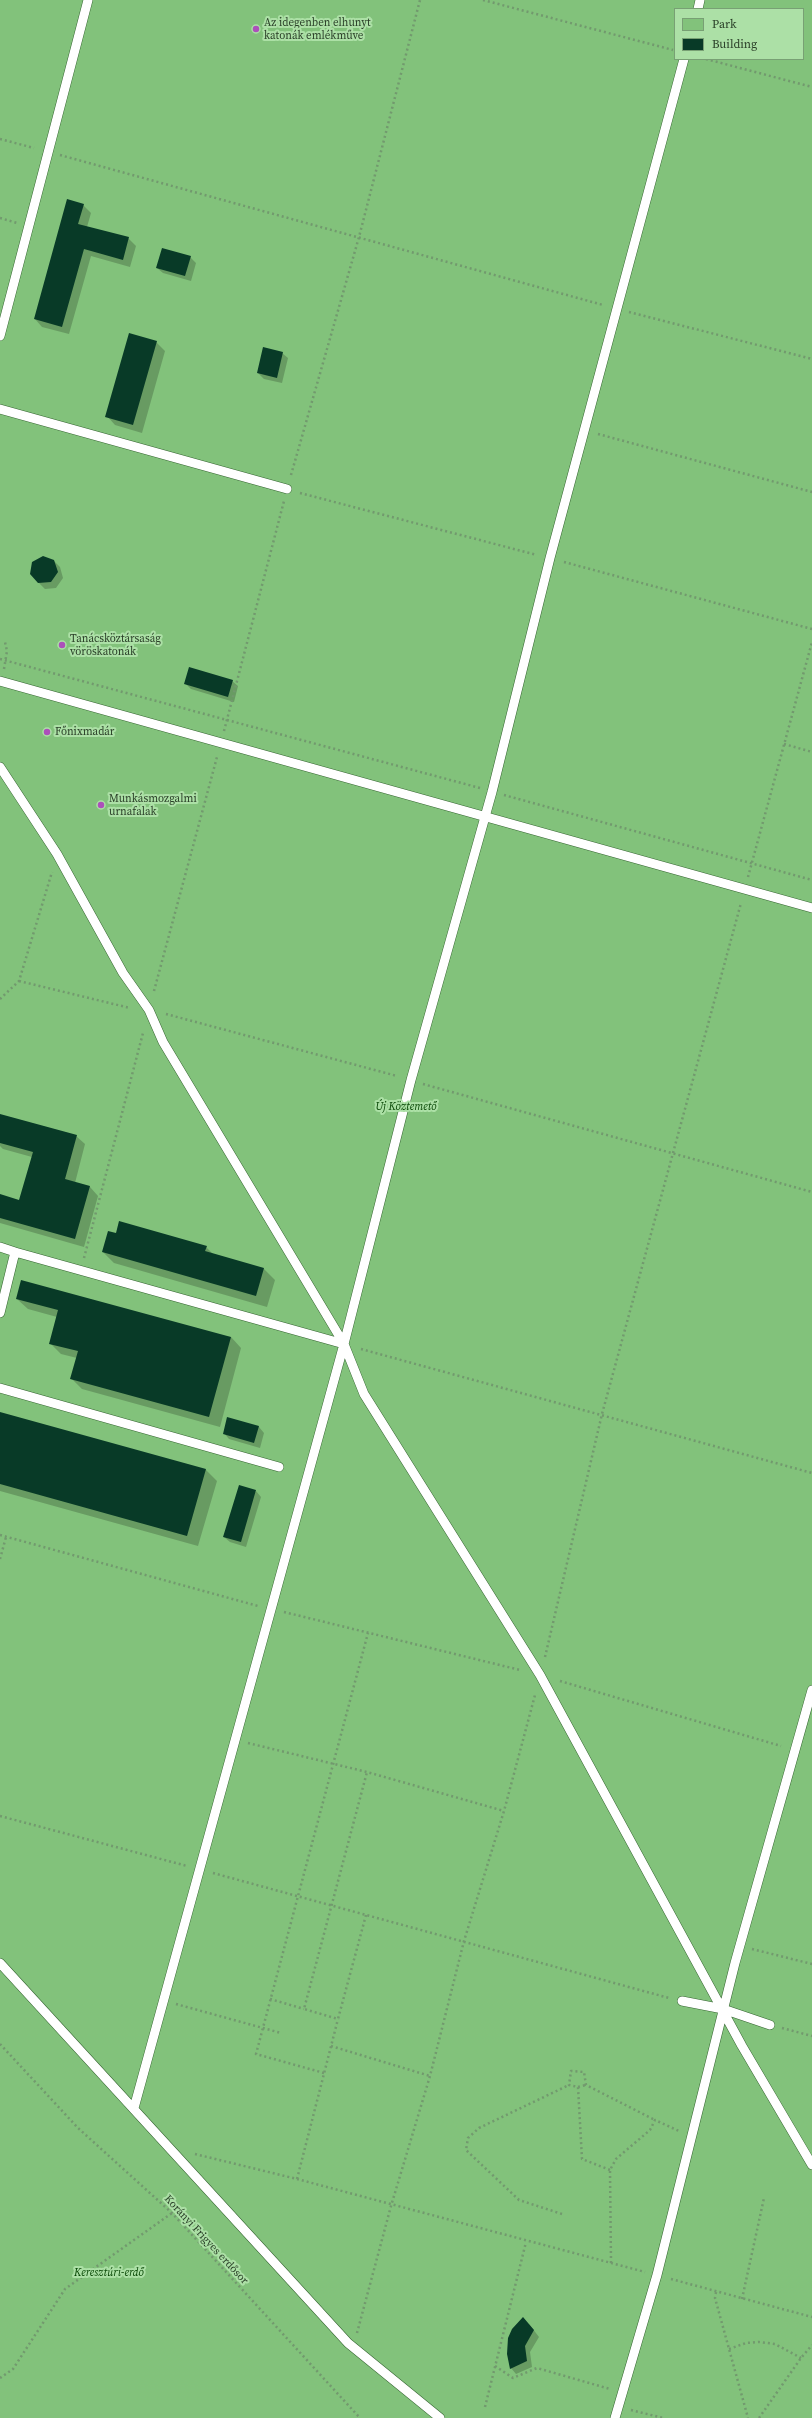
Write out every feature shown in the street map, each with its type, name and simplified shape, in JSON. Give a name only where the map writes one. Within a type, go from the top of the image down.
[{"type":"lane","points":[[0,336],[88,0]]},
{"type":"lane","points":[[134,2108],[201,1870],[270,1609],[344,1344],[411,1080],[486,816],[550,558],[684,60]]},
{"type":"lane","points":[[0,409],[287,489]]},
{"type":"lane","points":[[0,681],[812,908]]},
{"type":"lane","points":[[0,767],[57,854],[123,974],[149,1010],[163,1042],[344,1344],[364,1394],[540,1675],[699,1968],[812,2165]]},
{"type":"lane","points":[[0,1247],[81,1268],[344,1344]]},
{"type":"lane","points":[[0,1313],[15,1252]]},
{"type":"lane","points":[[0,1388],[279,1467]]},
{"type":"lane","points":[[615,2418],[657,2275],[723,2009],[812,1690]]},
{"type":"lane","points":[[0,1963],[348,2343],[440,2418]]},
{"type":"lane","points":[[682,2001],[723,2009],[770,2025]]},
{"type":"path","points":[[81,1268],[221,744],[287,489],[359,237],[420,0]]},
{"type":"path","points":[[483,0],[674,51]]},
{"type":"path","points":[[710,60],[812,87]]},
{"type":"path","points":[[0,139],[617,309],[812,359]]},
{"type":"path","points":[[584,431],[812,492]]},
{"type":"path","points":[[0,681],[6,660],[7,651],[5,642]]},
{"type":"path","points":[[348,2343],[358,2331],[391,2206],[430,2076],[464,1941],[504,1811],[540,1675],[602,1414],[812,642]]},
{"type":"path","points":[[0,659],[492,792],[751,865],[812,880]]},
{"type":"path","points":[[784,744],[812,752]]},
{"type":"path","points":[[0,999],[19,981],[57,854]]},
{"type":"path","points":[[19,981],[128,1008],[149,1010],[411,1080],[812,1192]]},
{"type":"path","points":[[344,1344],[812,1473]]},
{"type":"path","points":[[0,1535],[270,1609],[540,1675],[795,1750]]},
{"type":"path","points":[[0,1559],[6,1537]]},
{"type":"path","points":[[324,2073],[256,2054],[368,1633]]},
{"type":"path","points":[[236,1740],[367,1772],[504,1811]]},
{"type":"path","points":[[304,2009],[367,1772]]},
{"type":"path","points":[[0,1816],[682,2001]]},
{"type":"path","points":[[297,2179],[330,2046],[366,1915]]},
{"type":"path","points":[[740,1946],[812,1964]]},
{"type":"path","points":[[270,1999],[338,2019]]},
{"type":"path","points":[[164,2001],[281,2033]]},
{"type":"path","points":[[770,2025],[812,2036]]},
{"type":"path","name":"Korányi Frigyes erdősor","points":[[0,2044],[78,2128],[172,2213],[360,2418]]},
{"type":"path","points":[[330,2046],[430,2076]]},
{"type":"path","points":[[569,2085],[571,2071],[584,2072],[586,2085]]},
{"type":"path","points":[[562,2214],[519,2200],[466,2150],[468,2138],[479,2128],[569,2085],[578,2087],[586,2085],[655,2120],[692,2134]]},
{"type":"path","points":[[578,2087],[582,2158],[610,2170]]},
{"type":"path","points":[[610,2263],[610,2170],[616,2159],[650,2130],[655,2120]]},
{"type":"path","points":[[171,2149],[297,2179],[391,2206],[812,2317]]},
{"type":"path","points":[[742,2299],[764,2198]]},
{"type":"path","points":[[0,2378],[13,2369],[65,2289],[172,2213]]},
{"type":"path","points":[[485,2407],[526,2242]]},
{"type":"path","points":[[716,2292],[715,2298],[748,2418]]},
{"type":"path","points":[[729,2349],[759,2342],[775,2344],[801,2358]]},
{"type":"path","points":[[759,2418],[801,2358],[812,2345]]},
{"type":"path","points":[[495,2366],[513,2378],[537,2368],[622,2393]]},
{"type":"path","points":[[618,2407],[663,2418]]},
{"type":"green space","name":"Új Köztemető","points":[[0,0],[812,0],[812,2418],[0,2418]]},
{"type":"building","points":[[67,199],[84,204],[78,224],[129,237],[123,260],[84,249],[62,327],[34,319]]},
{"type":"building","points":[[162,248],[191,256],[185,276],[156,268]]},
{"type":"building","points":[[129,333],[157,341],[133,425],[105,417]]},
{"type":"building","points":[[263,347],[283,352],[277,378],[257,373]]},
{"type":"building","points":[[43,556],[54,560],[58,572],[51,582],[38,583],[30,574],[32,562]]},
{"type":"building","points":[[189,667],[233,680],[228,697],[184,684]]},
{"type":"building","points":[[0,1114],[77,1135],[65,1179],[90,1186],[75,1239],[0,1218],[0,1194],[19,1200],[33,1152],[0,1143]]},
{"type":"building","points":[[119,1221],[207,1246],[205,1251],[264,1268],[256,1296],[102,1252],[108,1231],[116,1233]]},
{"type":"building","points":[[21,1280],[231,1337],[209,1417],[70,1379],[78,1351],[49,1344],[58,1310],[16,1299]]},
{"type":"building","points":[[0,1412],[206,1469],[187,1536],[0,1484]]},
{"type":"building","points":[[227,1417],[259,1426],[254,1443],[223,1434]]},
{"type":"building","points":[[239,1485],[256,1490],[241,1542],[223,1537]]},
{"type":"building","points":[[523,2317],[534,2330],[525,2346],[527,2361],[510,2369],[507,2354],[508,2338],[512,2329]]},
{"type":"place","name":"Az idegenben elhunyt katonák emlékműve","points":[[256,29]]},
{"type":"place","name":"Tanácsköztársaság vöröskatonák","points":[[62,645]]},
{"type":"place","name":"Főnixmadár","points":[[47,732]]},
{"type":"place","name":"Munkásmozgalmi urnafalak","points":[[101,805]]},
{"type":"park label","name":"Keresztúri-erdő","points":[[109,2273]]}]
